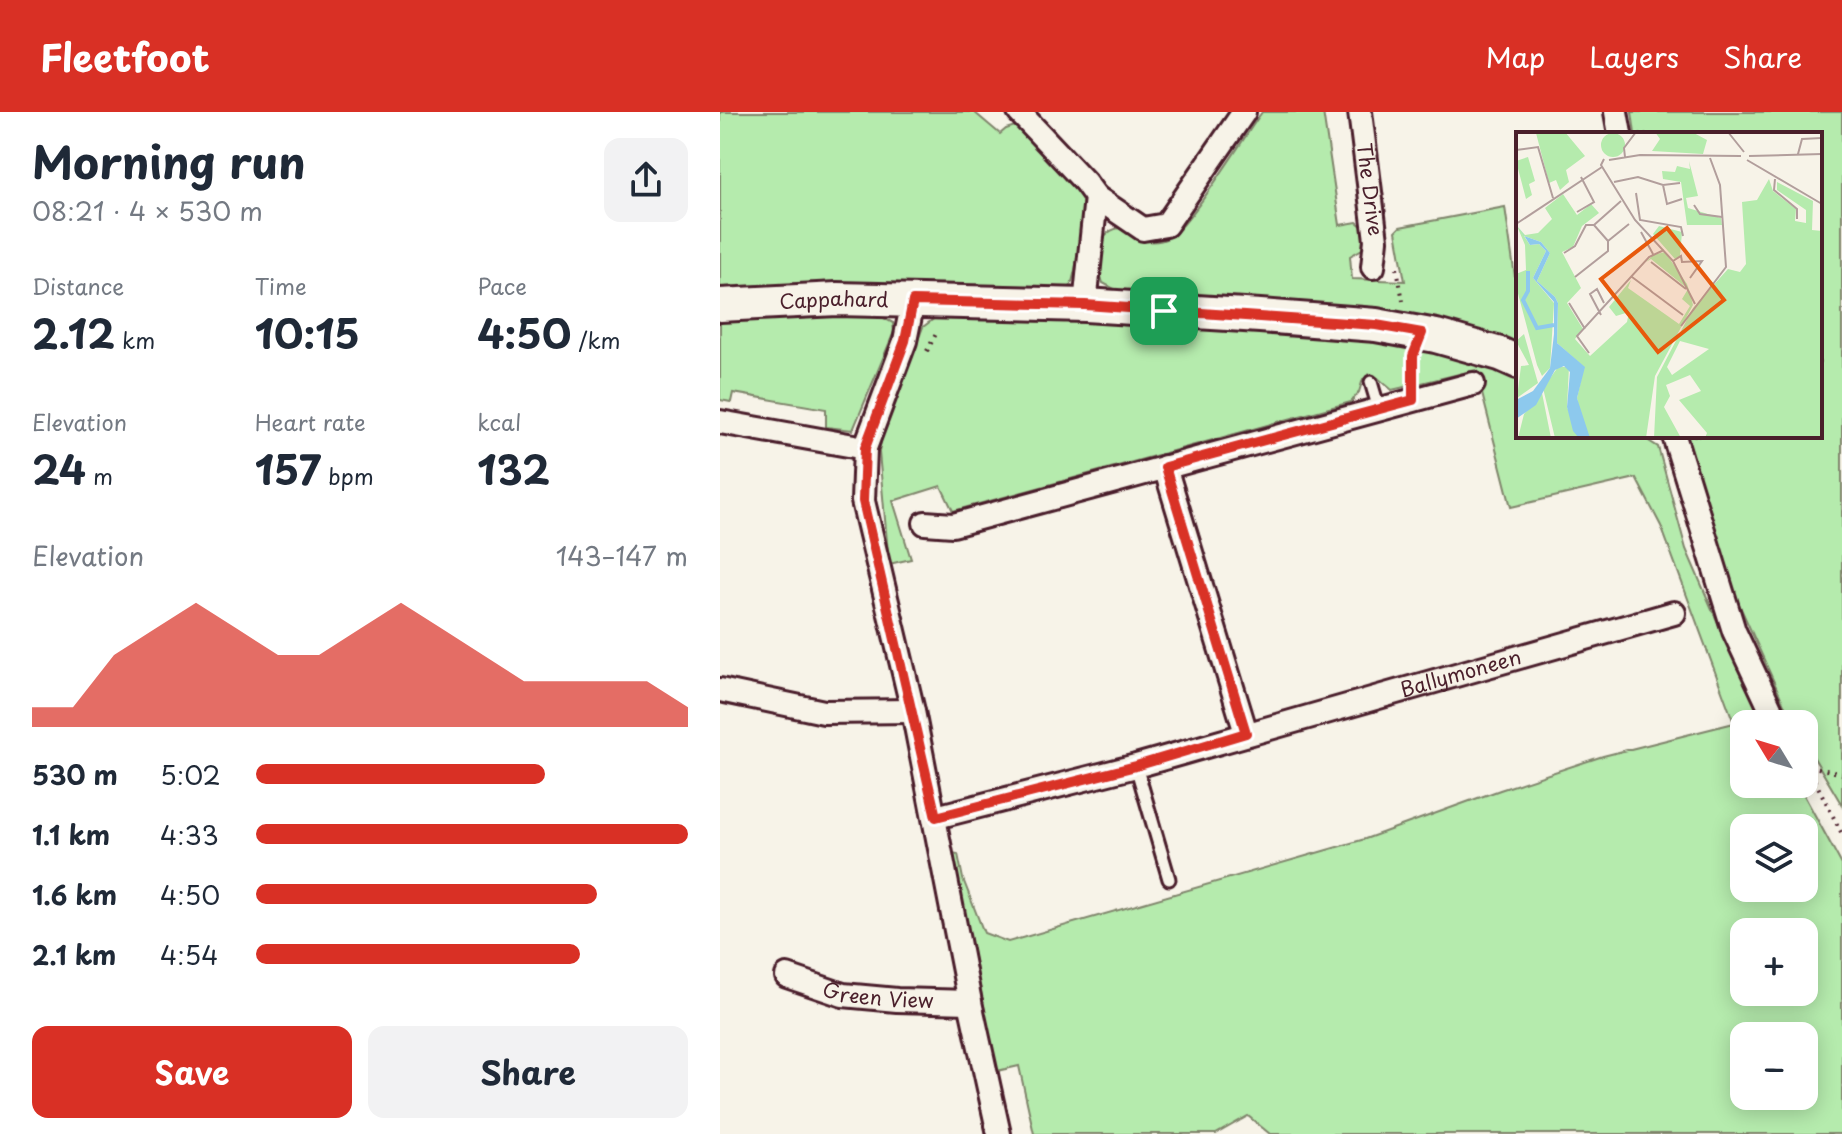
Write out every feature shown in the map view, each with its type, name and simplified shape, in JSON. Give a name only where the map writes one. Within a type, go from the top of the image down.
[{"type":"main road","name":"Cappahard","points":[[720,305],[837,299],[1085,305],[1376,325],[1422,333],[1516,361]]},
{"type":"street","points":[[1019,112],[1096,197],[1143,229],[1166,225],[1244,112]]},
{"type":"street","name":"The Drive","points":[[1360,112],[1376,240],[1373,267]]},
{"type":"street","points":[[1616,112],[1620,132]]},
{"type":"street","points":[[1085,305],[1096,197]]},
{"type":"street","points":[[913,301],[901,349],[865,448],[863,501],[936,817],[970,1002],[999,1134]]},
{"type":"street","points":[[925,523],[953,525],[1473,384]]},
{"type":"street","points":[[720,422],[865,448]]},
{"type":"street","points":[[1675,438],[1734,631],[1771,710]]},
{"type":"street","points":[[1165,467],[1246,733]]},
{"type":"street","name":"Ballymoneen","points":[[936,817],[1136,766],[1674,613]]},
{"type":"street","points":[[720,690],[824,712],[913,711]]},
{"type":"street","name":"Green View","points":[[787,976],[843,995],[970,1002]]},
{"type":"lane","points":[[1371,382],[1379,409]]},
{"type":"lane","points":[[1136,766],[1169,879]]},
{"type":"path","points":[[901,349],[927,351],[940,327]]},
{"type":"path","points":[[1413,400],[1413,356],[1422,333]]},
{"type":"path","points":[[1818,768],[1842,774]]},
{"type":"path","points":[[1818,785],[1842,834]]},
{"type":"green space","points":[[720,112],[974,112],[1000,134],[1015,126],[1064,172],[1082,200],[1079,245],[1070,288],[1054,291],[890,283],[720,291]]},
{"type":"green space","points":[[1262,112],[1323,112],[1340,225],[1357,222],[1364,228],[1364,248],[1350,256],[1352,279],[1405,281],[1396,231],[1400,227],[1505,207],[1516,284],[1516,348],[1118,291],[1103,283],[1098,258],[1105,236],[1119,228],[1144,240],[1163,240],[1178,230]]},
{"type":"green space","points":[[1632,112],[1842,112],[1842,805],[1818,765],[1818,710],[1787,710],[1707,533],[1682,438],[1822,438],[1822,132],[1635,132]]},
{"type":"green space","points":[[861,313],[882,317],[893,323],[894,332],[853,430],[826,427],[826,409],[733,393],[731,402],[720,400],[720,319]]},
{"type":"green space","points":[[935,318],[1150,320],[1415,344],[1471,360],[1516,377],[1516,438],[1644,438],[1658,447],[1686,549],[1759,710],[1730,712],[1661,526],[1636,478],[1511,507],[1476,370],[1392,390],[1378,378],[1363,379],[1359,392],[1351,402],[953,511],[941,486],[893,501],[911,559],[889,564],[879,452],[888,404],[923,327]]},
{"type":"green space","points":[[1730,724],[1730,798],[1806,798],[1814,814],[1730,814],[1730,902],[1818,902],[1818,821],[1842,865],[1842,1134],[1270,1134],[1248,1116],[1216,1134],[1034,1134],[1019,1066],[997,1071],[953,853],[958,854],[963,879],[984,933],[1008,942],[1365,839],[1603,756]]},
{"type":"route","points":[[913,301],[1085,305],[1164,311],[1376,325],[1422,333],[1413,356],[1413,400],[1165,467],[1246,733],[1136,766],[936,817],[863,501],[865,448],[905,341],[913,301]]}]
